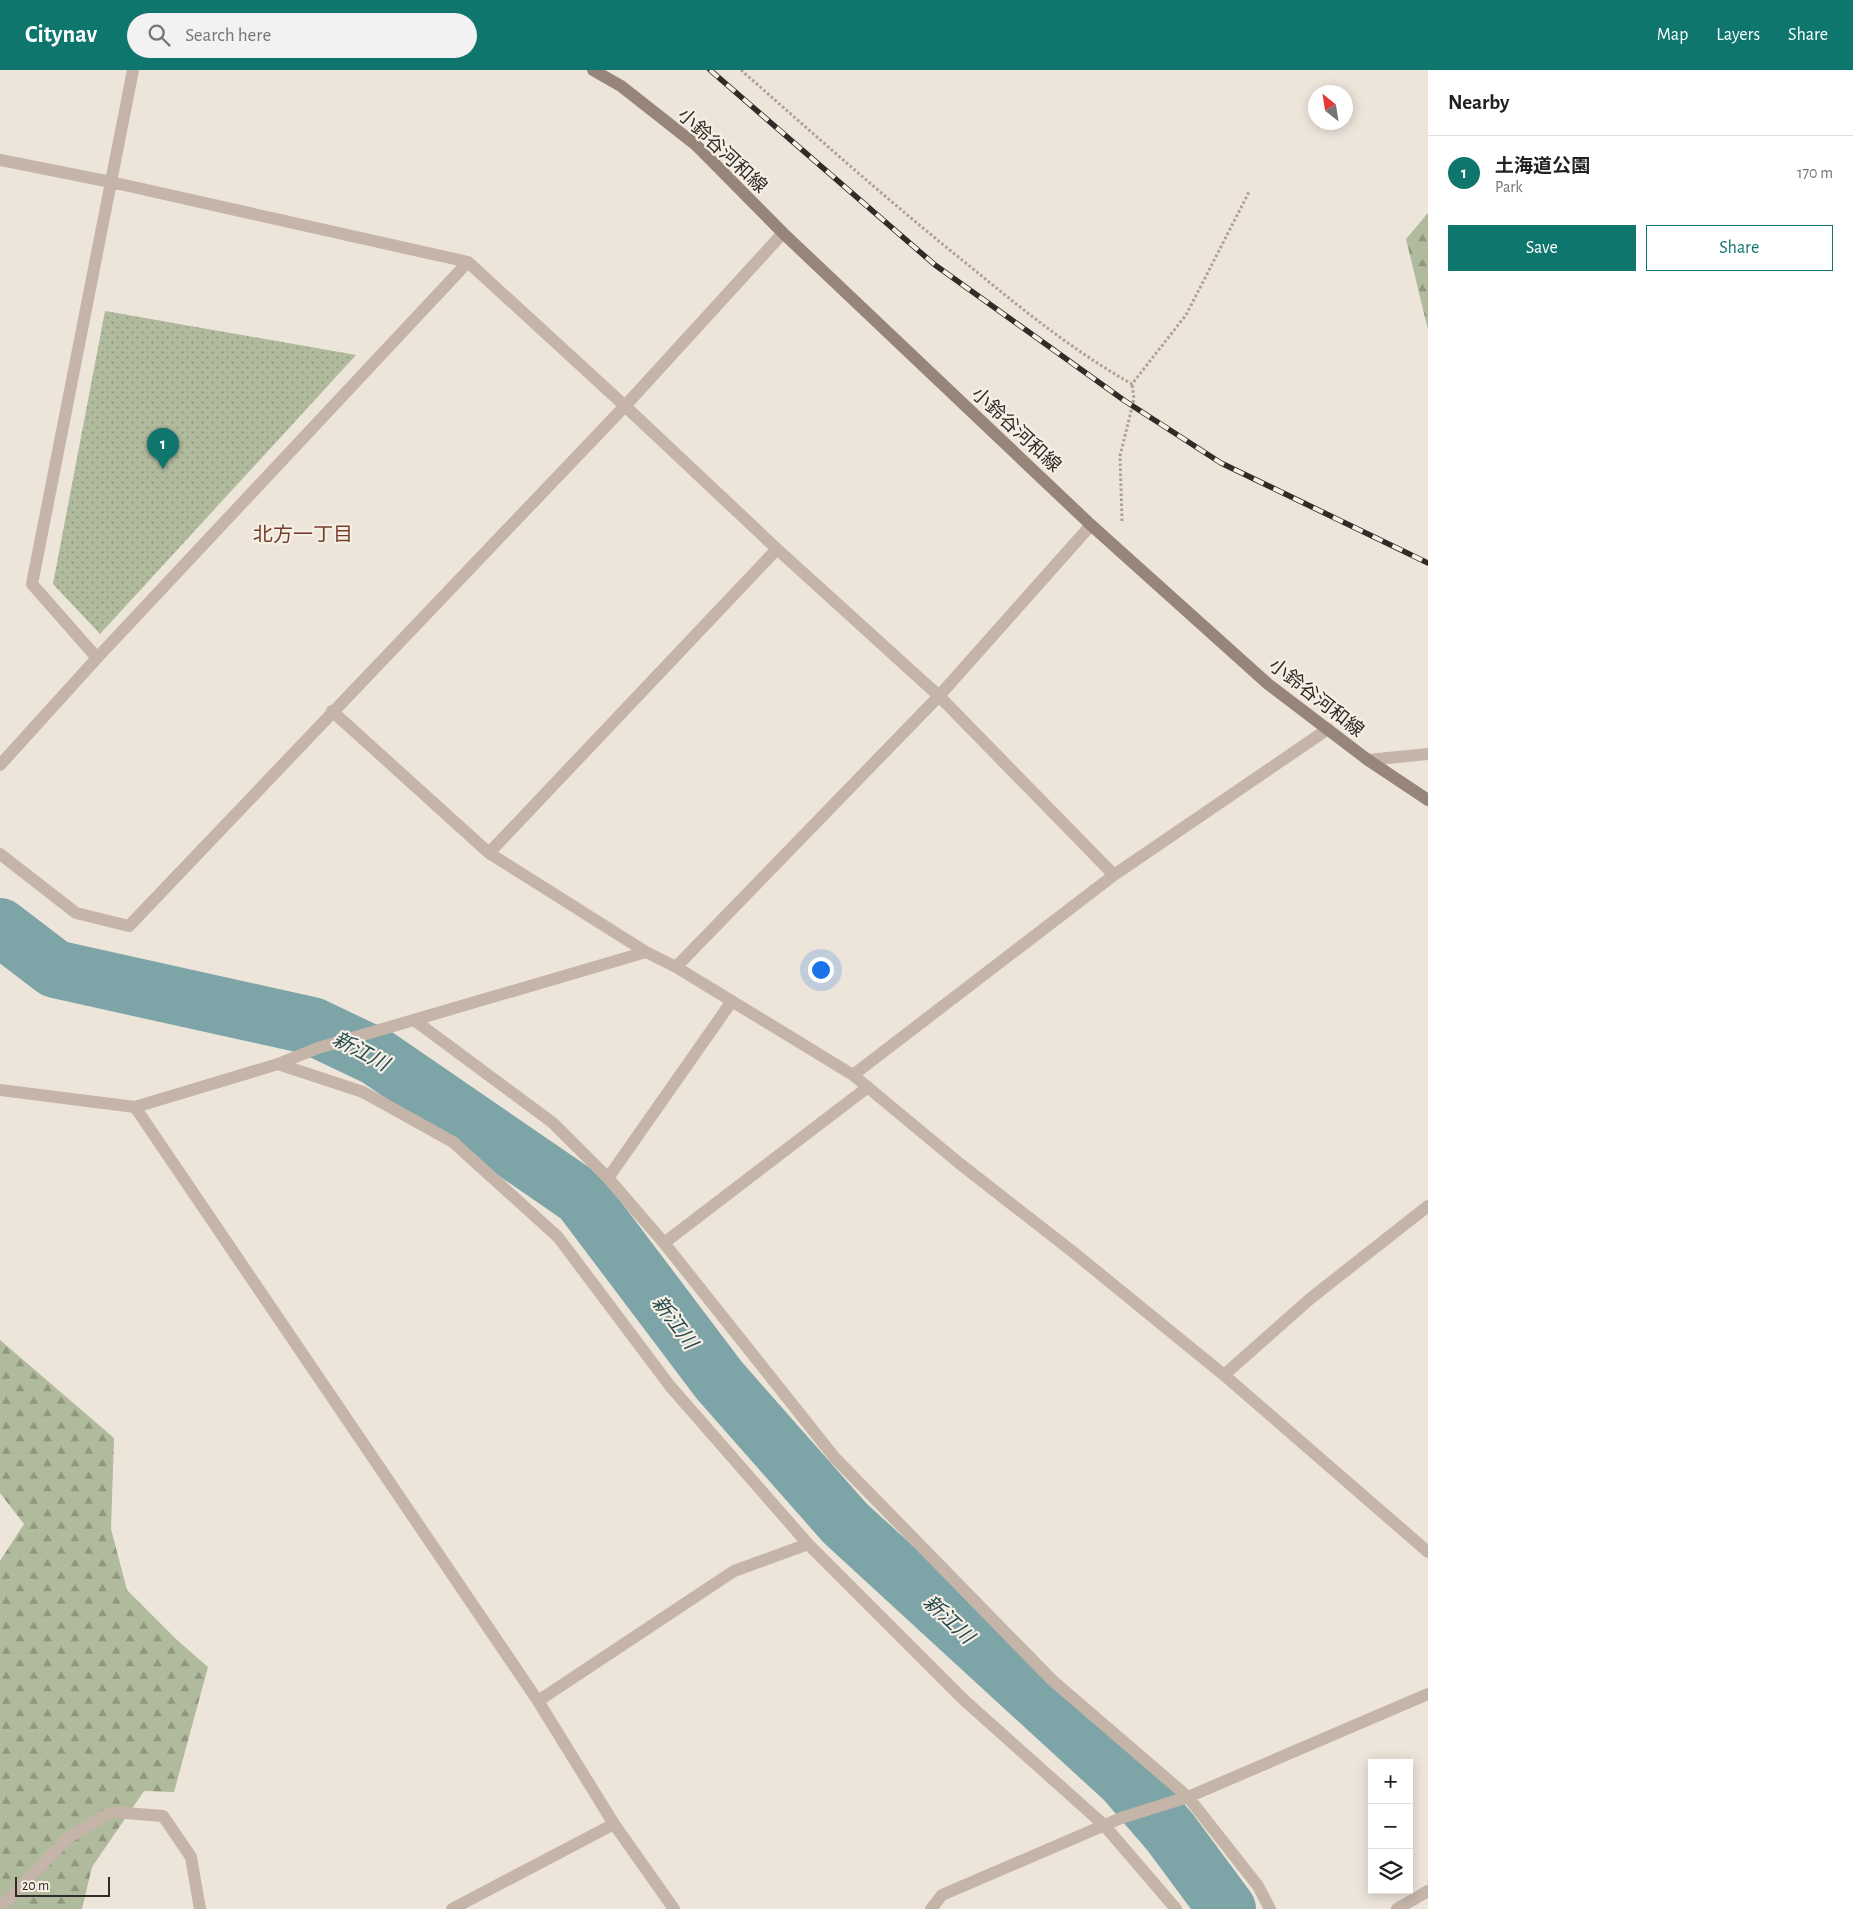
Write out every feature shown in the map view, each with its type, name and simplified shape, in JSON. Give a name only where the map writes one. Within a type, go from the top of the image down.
[{"type":"main road","name":"小鈴谷河和線","points":[[593,70],[621,86],[696,145],[783,233],[1091,525],[1268,684],[1368,760],[1428,800]]},
{"type":"street","points":[[97,658],[32,584],[133,70]]},
{"type":"street","points":[[0,160],[111,182],[468,262],[777,549],[939,696],[1114,875]]},
{"type":"street","points":[[0,854],[76,913],[129,926],[332,711],[625,406],[783,233]]},
{"type":"street","points":[[0,764],[468,262]]},
{"type":"street","points":[[676,968],[939,696],[1091,525]]},
{"type":"street","points":[[489,854],[777,549]]},
{"type":"street","points":[[332,711],[489,854],[646,952],[853,1074],[959,1163],[1073,1252],[1224,1375],[1428,1552]]},
{"type":"street","points":[[853,1074],[1114,875],[1328,730]]},
{"type":"street","points":[[1368,760],[1428,754]]},
{"type":"street","points":[[0,1090],[135,1107],[278,1064],[318,1048],[646,952]]},
{"type":"street","points":[[608,1178],[732,1001]]},
{"type":"street","points":[[414,1020],[553,1123],[608,1178],[664,1243],[835,1458],[1052,1680],[1188,1797],[1258,1886],[1270,1909]]},
{"type":"street","points":[[278,1064],[363,1092],[453,1142],[552,1230],[670,1386],[808,1544],[964,1700],[1104,1825],[1176,1909]]},
{"type":"street","points":[[664,1243],[868,1087]]},
{"type":"street","points":[[135,1107],[538,1701],[614,1824],[674,1909]]},
{"type":"street","points":[[1224,1375],[1311,1298],[1428,1206]]},
{"type":"street","points":[[538,1701],[734,1571],[808,1544]]},
{"type":"street","points":[[931,1909],[942,1896],[1104,1825],[1188,1797],[1428,1694]]},
{"type":"street","points":[[0,1908],[69,1837],[112,1812],[163,1816],[191,1857],[200,1909]]},
{"type":"street","points":[[452,1909],[614,1824]]},
{"type":"street","points":[[1397,1909],[1428,1891]]},
{"type":"path","points":[[741,70],[906,215],[1017,305],[1100,366],[1132,384]]},
{"type":"path","points":[[1110,541],[1122,525],[1120,456],[1134,399],[1132,384],[1186,315],[1250,192]]},
{"type":"green space","points":[[1428,213],[1428,330],[1406,239]]},
{"type":"green space","points":[[105,311],[356,355],[100,634],[53,584]]},
{"type":"green space","points":[[0,1340],[114,1438],[111,1529],[127,1590],[177,1640],[208,1667],[174,1792],[144,1791],[92,1867],[82,1909],[0,1909],[0,1561],[24,1524],[0,1493]]},
{"type":"waterway","name":"新江川","points":[[0,927],[55,969],[312,1026],[377,1057],[581,1197],[719,1380],[845,1523],[1125,1780],[1170,1832],[1227,1909]]},
{"type":"railway","points":[[710,70],[935,265],[1125,401],[1221,463],[1428,563]]},
{"type":"place","name":"土海道公園","points":[[163,469]]},
{"type":"district","name":"北方一丁目","points":[[303,534]]}]
